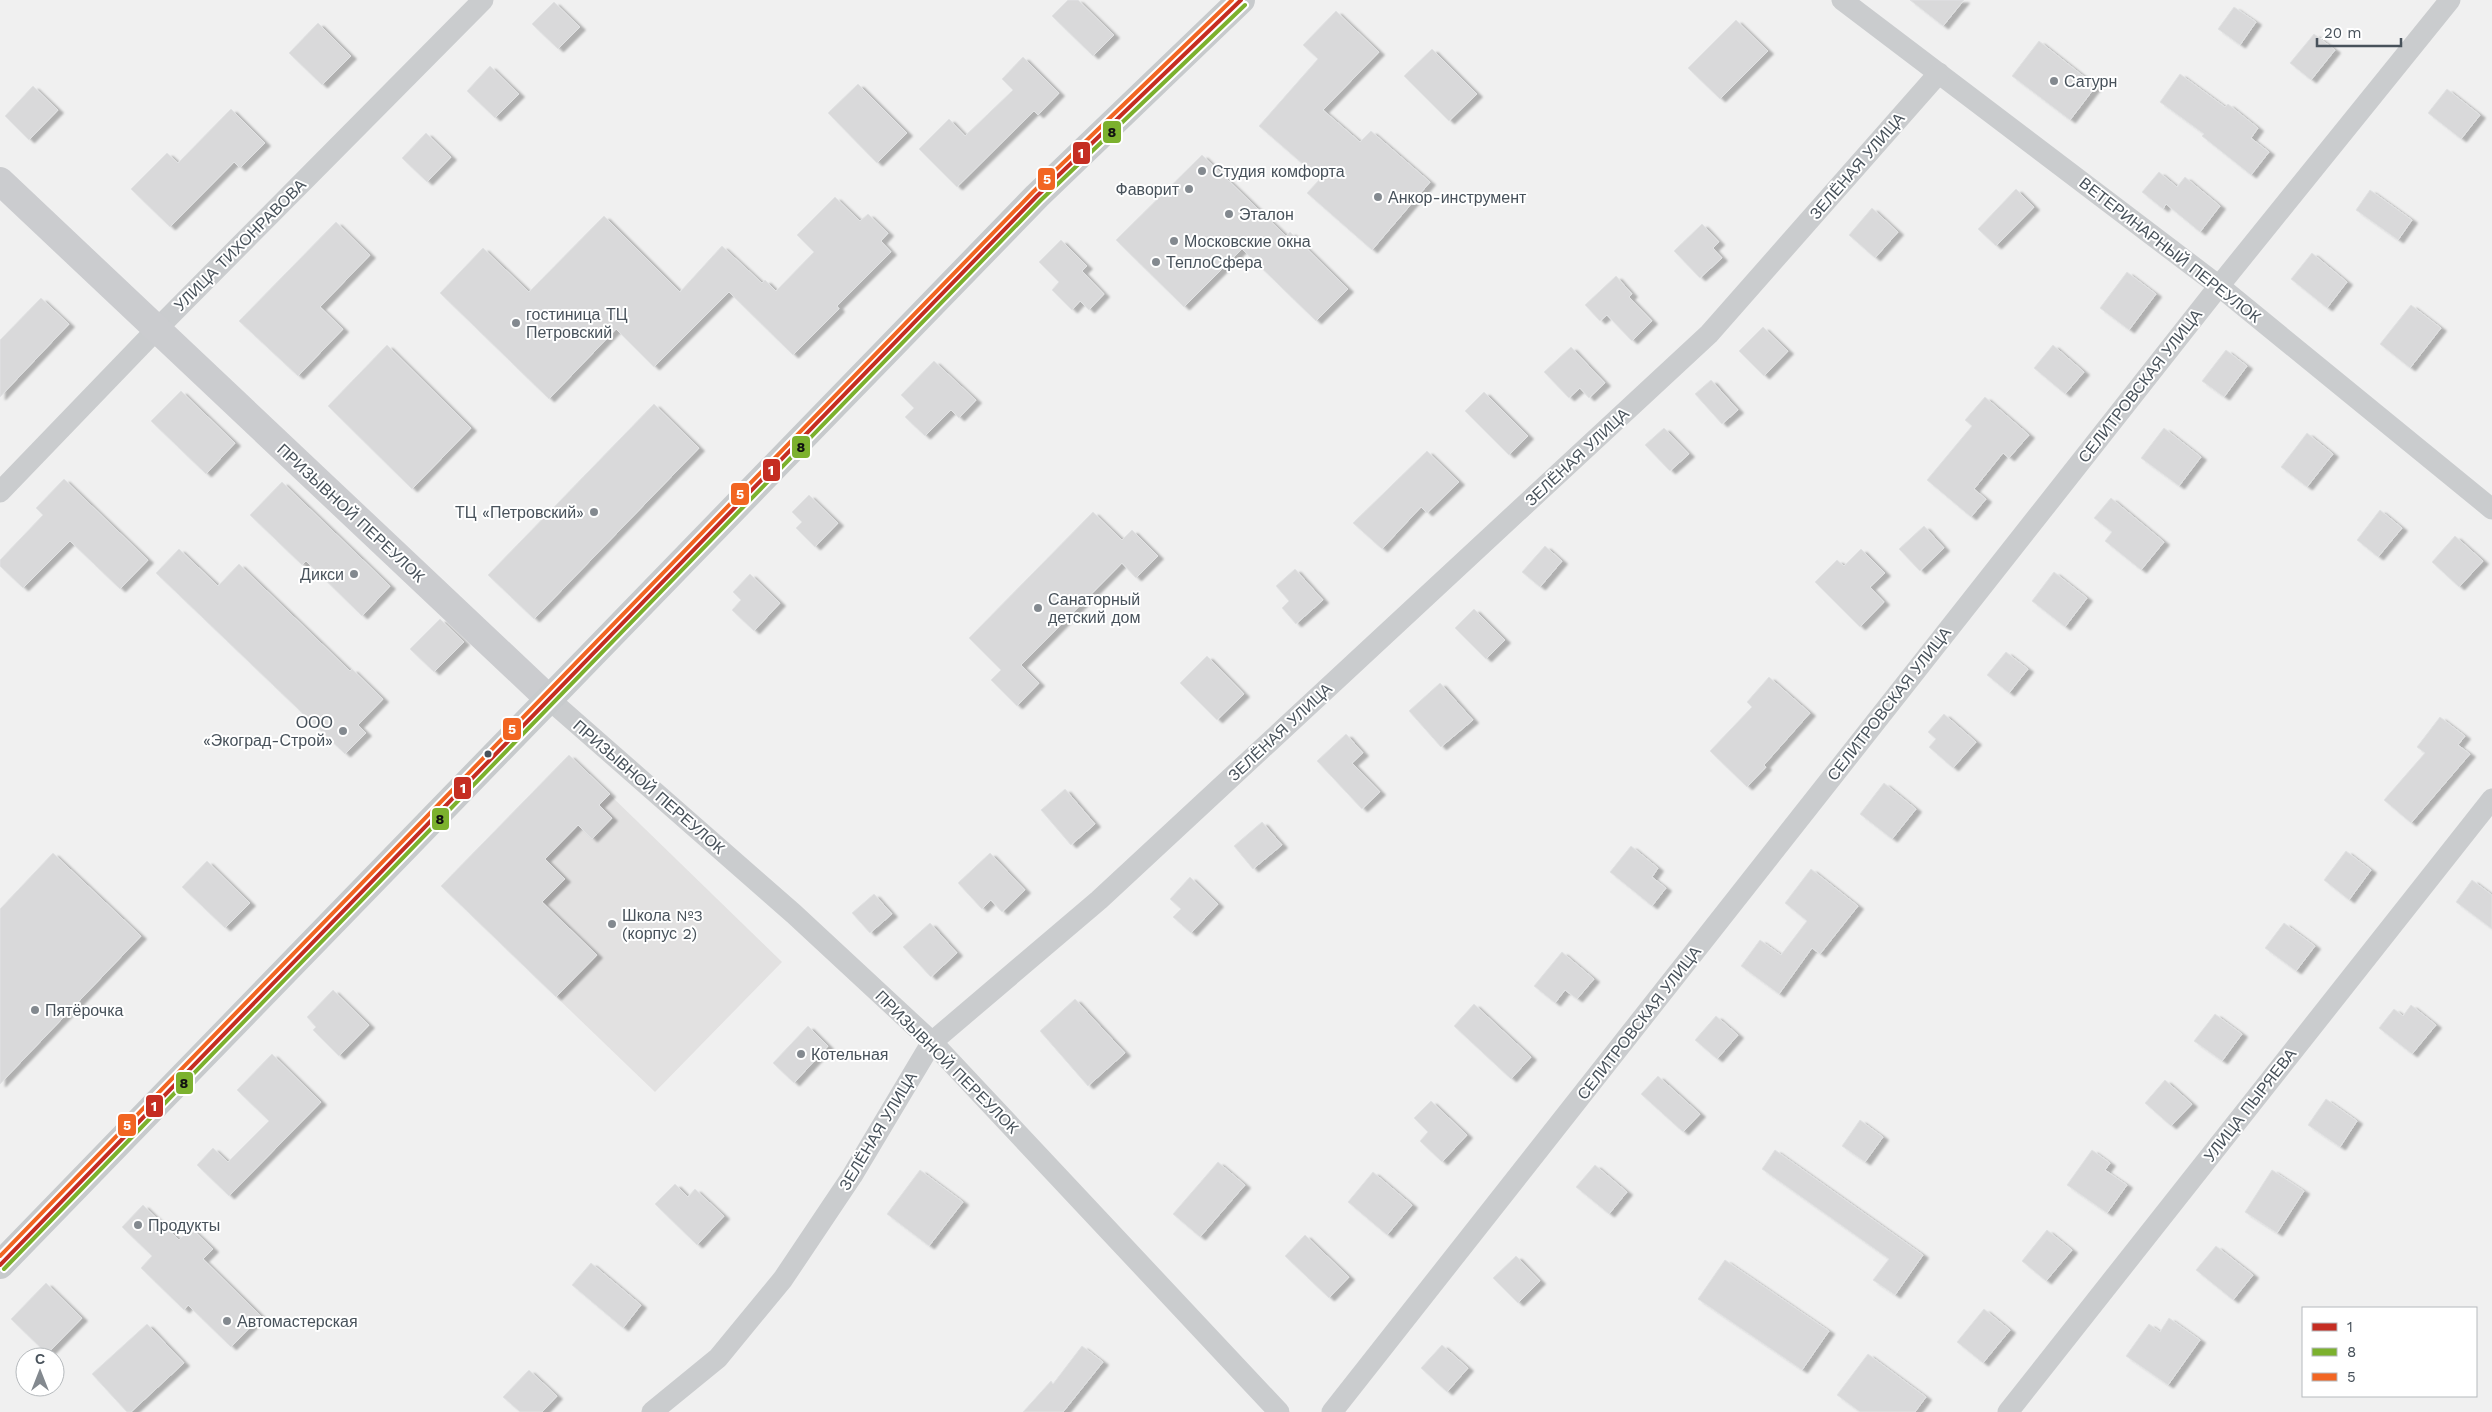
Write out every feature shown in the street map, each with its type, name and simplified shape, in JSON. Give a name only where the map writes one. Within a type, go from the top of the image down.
[{"type":"main road","points":[[0,1265],[1037,196],[1241,0]]},
{"type":"street","name":"УЛИЦА ТИХОНРАВОВА","points":[[0,492],[156,330],[483,0]]},
{"type":"street","name":"ВЕТЕРИНАРНЫЙ ПЕРЕУЛОК","points":[[1842,0],[2219,286],[2492,510]]},
{"type":"street","name":"СЕЛИТРОВСКАЯ УЛИЦА","points":[[1332,1412],[2219,286],[2450,0]]},
{"type":"street","name":"ЗЕЛЁНАЯ УЛИЦА","points":[[652,1412],[718,1358],[783,1279],[852,1176],[932,1042],[1099,900],[1709,334],[1939,73]]},
{"type":"street","name":"ПРИЗЫВНОЙ ПЕРЕУЛОК","points":[[0,181],[550,700],[794,914],[932,1042],[1280,1412]]},
{"type":"street","name":"УЛИЦА ПЫРЯЕВА","points":[[2008,1412],[2492,799]]},
{"type":"shaded area","name":"Школа №3 (корпус 2)","points":[[569,755],[782,962],[655,1092],[441,886]]},
{"type":"building","points":[[1068,0],[1078,0],[1114,35],[1093,56],[1052,16]]},
{"type":"building","points":[[1910,0],[1964,0],[1943,26]]},
{"type":"building","points":[[554,2],[580,27],[558,49],[532,24]]},
{"type":"building","points":[[2234,7],[2256,22],[2240,45],[2218,29]]},
{"type":"building","points":[[1336,11],[1379,52],[1323,110],[1360,142],[1371,131],[1430,182],[1372,250],[1307,193],[1320,179],[1259,126],[1318,59],[1303,45]]},
{"type":"building","points":[[1736,20],[1768,51],[1720,99],[1688,68]]},
{"type":"building","points":[[318,23],[351,56],[322,85],[289,53]]},
{"type":"building","points":[[2314,34],[2335,50],[2311,80],[2290,63]]},
{"type":"building","name":"Сатурн","points":[[2039,41],[2096,86],[2070,120],[2012,76]]},
{"type":"building","points":[[1432,49],[1477,94],[1449,121],[1404,76]]},
{"type":"building","points":[[1023,57],[1059,93],[1038,115],[1034,111],[957,187],[919,149],[949,119],[965,136],[1013,90],[1002,79]]},
{"type":"building","points":[[490,66],[519,94],[495,118],[467,91]]},
{"type":"building","points":[[2180,74],[2225,107],[2228,104],[2258,128],[2251,138],[2269,152],[2251,175],[2202,136],[2204,134],[2160,102]]},
{"type":"building","points":[[858,84],[907,133],[877,163],[828,113]]},
{"type":"building","points":[[33,86],[58,110],[29,140],[5,116]]},
{"type":"building","points":[[2447,89],[2480,115],[2461,139],[2428,113]]},
{"type":"building","points":[[231,109],[265,143],[240,168],[234,162],[170,227],[131,189],[167,153],[178,163]]},
{"type":"building","points":[[426,133],[451,157],[427,182],[402,158]]},
{"type":"building","points":[[1202,155],[1286,236],[1290,232],[1348,289],[1316,321],[1242,249],[1184,307],[1116,240]]},
{"type":"building","points":[[2159,172],[2177,187],[2185,177],[2220,206],[2200,232],[2166,204],[2163,209],[2142,192]]},
{"type":"building","points":[[2016,189],[2034,207],[1996,246],[1978,229]]},
{"type":"building","points":[[2370,190],[2412,220],[2398,240],[2356,210]]},
{"type":"building","points":[[835,197],[860,221],[868,214],[888,233],[881,241],[891,252],[837,306],[839,309],[793,355],[729,292],[654,367],[616,329],[549,399],[440,293],[483,248],[529,292],[604,216],[680,292],[722,246],[762,283],[765,280],[776,291],[814,252],[797,235]]},
{"type":"building","points":[[1872,208],[1898,232],[1875,258],[1849,235]]},
{"type":"building","points":[[336,222],[370,255],[320,307],[343,329],[298,376],[239,321]]},
{"type":"building","points":[[1702,224],[1719,242],[1713,248],[1722,258],[1700,278],[1674,251]]},
{"type":"building","points":[[1061,240],[1087,266],[1082,271],[1104,294],[1089,310],[1080,301],[1072,310],[1052,290],[1059,282],[1039,262]]},
{"type":"building","points":[[2312,253],[2347,282],[2327,308],[2291,279]]},
{"type":"building","points":[[2127,272],[2156,294],[2129,330],[2100,308]]},
{"type":"building","points":[[1616,276],[1632,294],[1629,297],[1652,321],[1632,341],[1607,315],[1600,321],[1585,305]]},
{"type":"building","points":[[41,298],[69,324],[0,397],[0,340]]},
{"type":"building","points":[[2411,305],[2441,328],[2410,368],[2380,344]]},
{"type":"building","points":[[1763,327],[1788,351],[1764,376],[1739,351]]},
{"type":"building","points":[[387,345],[471,428],[412,489],[328,406]]},
{"type":"building","points":[[2053,345],[2084,372],[2065,394],[2034,368]]},
{"type":"building","points":[[1571,347],[1605,383],[1589,398],[1580,388],[1569,398],[1544,372]]},
{"type":"building","points":[[2226,350],[2247,366],[2224,397],[2202,381]]},
{"type":"building","points":[[934,361],[976,400],[959,418],[951,410],[925,436],[905,417],[914,408],[901,395]]},
{"type":"building","points":[[1711,380],[1738,410],[1722,424],[1695,394]]},
{"type":"building","points":[[181,391],[235,443],[206,474],[151,421]]},
{"type":"building","points":[[1484,392],[1528,436],[1509,455],[1465,411]]},
{"type":"building","points":[[1985,397],[2029,435],[2009,458],[2003,453],[1974,489],[1986,499],[1971,517],[1927,480],[1972,426],[1965,420]]},
{"type":"building","name":"ТЦ «Петровский»","points":[[654,404],[699,448],[534,619],[488,575]]},
{"type":"building","points":[[1664,428],[1689,454],[1670,471],[1645,445]]},
{"type":"building","points":[[2164,428],[2201,457],[2179,486],[2141,458]]},
{"type":"building","points":[[2307,433],[2333,454],[2307,487],[2281,467]]},
{"type":"building","points":[[1427,451],[1459,482],[1427,513],[1421,507],[1382,549],[1353,523]]},
{"type":"building","points":[[64,479],[148,560],[120,589],[70,541],[23,588],[0,566],[0,560],[43,515],[36,508]]},
{"type":"building","points":[[282,482],[390,586],[362,616],[306,561],[302,565],[250,515]]},
{"type":"building","points":[[809,495],[838,523],[815,547],[796,528],[802,522],[792,512]]},
{"type":"building","points":[[2111,498],[2164,542],[2141,570],[2105,541],[2112,532],[2094,518]]},
{"type":"building","points":[[2380,510],[2402,528],[2378,557],[2357,540]]},
{"type":"building","name":"Санаторный детский дом","points":[[1093,512],[1122,540],[1132,530],[1158,556],[1136,578],[1122,563],[1021,665],[1039,683],[1017,706],[991,680],[1001,670],[969,638]]},
{"type":"building","points":[[1924,526],[1944,548],[1920,571],[1899,549]]},
{"type":"building","points":[[2455,536],[2483,561],[2459,587],[2432,562]]},
{"type":"building","points":[[1545,546],[1562,561],[1540,587],[1522,572]]},
{"type":"building","points":[[179,549],[218,586],[239,564],[350,671],[352,669],[383,699],[358,725],[366,733],[345,754],[156,573]]},
{"type":"building","points":[[1861,549],[1885,573],[1870,587],[1884,602],[1860,627],[1815,582],[1837,560],[1844,566]]},
{"type":"building","points":[[1295,569],[1323,600],[1296,624],[1282,608],[1289,601],[1276,586]]},
{"type":"building","points":[[2054,572],[2087,598],[2065,627],[2032,601]]},
{"type":"building","points":[[750,574],[780,603],[754,631],[732,610],[741,600],[733,592]]},
{"type":"building","points":[[1474,609],[1505,640],[1486,659],[1455,628]]},
{"type":"building","points":[[440,619],[464,642],[434,672],[410,649]]},
{"type":"building","points":[[2006,652],[2028,669],[2009,693],[1987,675]]},
{"type":"building","points":[[1207,656],[1244,694],[1217,720],[1180,683]]},
{"type":"building","points":[[1769,677],[1810,713],[1764,765],[1766,767],[1747,787],[1710,751],[1752,707],[1747,702]]},
{"type":"building","points":[[1440,683],[1473,720],[1441,747],[1409,711]]},
{"type":"building","points":[[1944,714],[1976,742],[1953,768],[1929,747],[1936,739],[1928,732]]},
{"type":"building","points":[[2440,717],[2465,736],[2458,745],[2470,754],[2411,823],[2384,800],[2425,753],[2417,747]]},
{"type":"building","points":[[1346,734],[1363,753],[1352,763],[1380,792],[1362,809],[1317,761]]},
{"type":"building","points":[[569,755],[610,794],[599,805],[612,818],[592,839],[578,825],[545,859],[565,879],[542,902],[597,955],[556,997],[441,886]]},
{"type":"building","points":[[1884,783],[1916,809],[1892,839],[1860,814]]},
{"type":"building","points":[[1065,789],[1095,824],[1071,845],[1041,810]]},
{"type":"building","points":[[1262,822],[1282,845],[1253,869],[1234,846]]},
{"type":"building","points":[[1631,846],[1658,868],[1652,877],[1666,888],[1652,906],[1610,872]]},
{"type":"building","points":[[2346,851],[2371,870],[2349,900],[2324,880]]},
{"type":"building","name":"Пятёрочка","points":[[53,853],[141,936],[0,1084],[0,909]]},
{"type":"building","points":[[990,853],[1025,890],[1002,912],[991,900],[982,909],[958,883]]},
{"type":"building","points":[[207,861],[250,903],[225,928],[182,887]]},
{"type":"building","points":[[1811,869],[1858,906],[1820,954],[1812,948],[1779,994],[1741,966],[1760,940],[1781,955],[1807,921],[1785,903]]},
{"type":"building","points":[[1190,877],[1218,904],[1191,933],[1173,917],[1181,909],[1170,899]]},
{"type":"building","points":[[2472,880],[2492,895],[2492,929],[2456,902]]},
{"type":"building","points":[[874,894],[892,914],[870,933],[852,913]]},
{"type":"building","points":[[930,923],[957,953],[931,977],[903,947]]},
{"type":"building","points":[[2284,923],[2315,946],[2296,971],[2265,948]]},
{"type":"building","points":[[1562,952],[1594,979],[1577,999],[1565,990],[1555,1003],[1534,986]]},
{"type":"building","points":[[333,990],[369,1025],[339,1056],[313,1030],[316,1027],[307,1017]]},
{"type":"building","points":[[1075,999],[1125,1053],[1088,1086],[1040,1031]]},
{"type":"building","points":[[1474,1004],[1531,1057],[1511,1079],[1454,1026]]},
{"type":"building","points":[[2411,1005],[2436,1025],[2412,1054],[2379,1028],[2394,1009],[2403,1016]]},
{"type":"building","points":[[2215,1014],[2242,1034],[2222,1061],[2194,1041]]},
{"type":"building","points":[[1716,1016],[1738,1035],[1717,1059],[1695,1040]]},
{"type":"building","name":"Котельная","points":[[808,1026],[828,1046],[794,1083],[773,1063]]},
{"type":"building","points":[[272,1054],[321,1102],[229,1196],[197,1165],[213,1148],[228,1162],[269,1121],[237,1090]]},
{"type":"building","points":[[1658,1076],[1700,1114],[1683,1132],[1641,1094]]},
{"type":"building","points":[[2165,1080],[2192,1104],[2171,1126],[2145,1103]]},
{"type":"building","points":[[2326,1099],[2357,1121],[2340,1147],[2308,1125]]},
{"type":"building","points":[[1431,1101],[1467,1135],[1442,1162],[1420,1141],[1428,1132],[1414,1118]]},
{"type":"building","points":[[1860,1120],[1883,1137],[1865,1162],[1842,1146]]},
{"type":"building","points":[[1775,1150],[1923,1255],[1895,1295],[1873,1280],[1889,1259],[1762,1169]]},
{"type":"building","points":[[2092,1150],[2110,1163],[2105,1170],[2127,1185],[2107,1213],[2067,1185]]},
{"type":"building","points":[[1218,1162],[1245,1185],[1200,1237],[1173,1214]]},
{"type":"building","points":[[1595,1165],[1627,1192],[1609,1214],[1576,1187]]},
{"type":"building","points":[[920,1170],[963,1202],[929,1246],[887,1214]]},
{"type":"building","points":[[2272,1170],[2304,1191],[2277,1233],[2245,1212]]},
{"type":"building","points":[[1373,1172],[1412,1205],[1387,1235],[1348,1202]]},
{"type":"building","points":[[675,1184],[688,1197],[695,1189],[724,1216],[697,1245],[655,1204]]},
{"type":"building","points":[[143,1205],[179,1240],[191,1228],[213,1249],[203,1259],[261,1316],[231,1347],[188,1305],[184,1310],[141,1268],[152,1256],[122,1227]]},
{"type":"building","points":[[2047,1230],[2072,1250],[2046,1281],[2022,1261]]},
{"type":"building","points":[[1305,1235],[1349,1277],[1329,1298],[1285,1256]]},
{"type":"building","points":[[2216,1246],[2253,1275],[2233,1300],[2196,1270]]},
{"type":"building","points":[[1516,1256],[1540,1281],[1518,1303],[1493,1278]]},
{"type":"building","points":[[1725,1260],[1829,1331],[1802,1370],[1698,1299]]},
{"type":"building","points":[[591,1263],[641,1305],[623,1328],[572,1285]]},
{"type":"building","points":[[46,1283],[82,1318],[54,1347],[40,1347],[11,1319]]},
{"type":"building","points":[[1984,1309],[2010,1330],[1983,1363],[1957,1342]]},
{"type":"building","points":[[2169,1318],[2200,1340],[2168,1385],[2126,1356],[2149,1324],[2160,1332]]},
{"type":"building","points":[[147,1324],[184,1363],[131,1412],[127,1412],[92,1374]]},
{"type":"building","points":[[1442,1345],[1468,1368],[1447,1392],[1421,1368]]},
{"type":"building","points":[[1082,1346],[1103,1362],[1063,1412],[1023,1412],[1051,1381],[1053,1384]]},
{"type":"building","points":[[1868,1354],[1926,1397],[1915,1412],[1860,1412],[1837,1395]]},
{"type":"building","points":[[529,1370],[557,1396],[542,1412],[520,1412],[503,1397]]},
{"type":"transit line","name":"5","points":[[0,1256],[1033,192],[1232,0]]},
{"type":"transit line","name":"1","points":[[0,1265],[1037,196],[1241,0]]},
{"type":"transit line","name":"8","points":[[4,1269],[1041,200],[1245,5]]},
{"type":"place","name":"Сатурн","points":[[2054,81]]},
{"type":"place","name":"Студия комфорта","points":[[1202,171]]},
{"type":"place","name":"Фаворит","points":[[1189,189]]},
{"type":"place","name":"Анкор-инструмент","points":[[1378,197]]},
{"type":"place","name":"Эталон","points":[[1229,214]]},
{"type":"place","name":"Московские окна","points":[[1174,241]]},
{"type":"place","name":"ТеплоСфера","points":[[1156,262]]},
{"type":"place","name":"гостиница ТЦ Петровский","points":[[516,323]]},
{"type":"place","name":"ТЦ «Петровский»","points":[[594,512]]},
{"type":"place","name":"Дикси","points":[[354,574]]},
{"type":"place","name":"Санаторный детский дом","points":[[1038,608]]},
{"type":"place","name":"ООО «Экоград-Строй»","points":[[343,731]]},
{"type":"place","name":"Школа №3 (корпус 2)","points":[[612,924]]},
{"type":"place","name":"Пятёрочка","points":[[35,1010]]},
{"type":"place","name":"Котельная","points":[[801,1054]]},
{"type":"place","name":"Продукты","points":[[138,1225]]},
{"type":"place","name":"Автомастерская","points":[[227,1321]]}]
